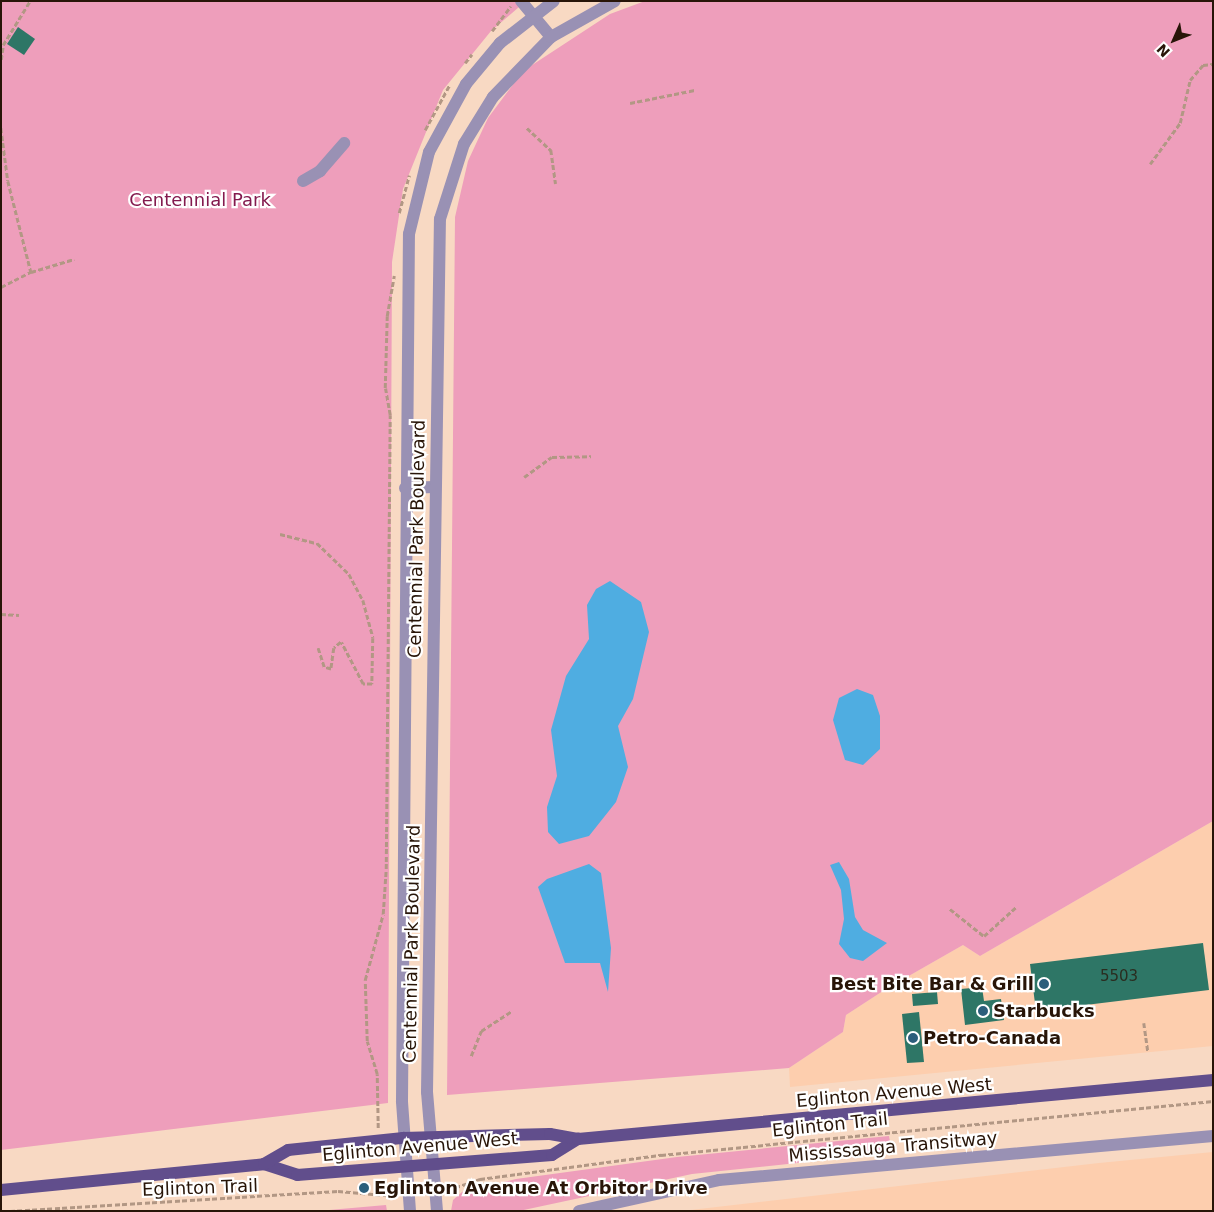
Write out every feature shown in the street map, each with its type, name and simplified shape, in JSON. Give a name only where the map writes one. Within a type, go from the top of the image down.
[{"type":"main road","name":"Eglinton Avenue West","points":[[264,1164],[288,1150],[403,1138],[550,1134],[578,1139],[1213,1080]]},
{"type":"main road","name":"Eglinton Avenue West","points":[[1,1190],[264,1164],[297,1175],[405,1160],[433,1164],[552,1155],[578,1139]]},
{"type":"street","points":[[521,1],[551,37]]},
{"type":"street","name":"Centennial Park Boulevard","points":[[410,1211],[403,1138],[405,488],[408,234],[430,133],[488,55],[533,15],[554,1]]},
{"type":"street","name":"Centennial Park Boulevard","points":[[437,1211],[430,1136],[434,487],[436,264],[446,195],[464,144],[493,97],[551,37],[615,1]]},
{"type":"street","points":[[303,181],[320,171],[344,143]]},
{"type":"street","points":[[405,488],[434,487]]},
{"type":"street","name":"Mississauga Transitway","points":[[579,1211],[719,1180],[1213,1136]]},
{"type":"path","points":[[1,60],[3,45],[30,1]]},
{"type":"path","points":[[1150,164],[1180,123],[1190,80],[1198,68],[1213,64]]},
{"type":"path","points":[[630,102],[694,90]]},
{"type":"path","points":[[1,128],[8,181],[30,272]]},
{"type":"path","points":[[527,128],[551,150],[556,184]]},
{"type":"path","points":[[1,287],[30,272],[74,259]]},
{"type":"path","points":[[524,477],[552,457],[591,456]]},
{"type":"path","points":[[378,1125],[377,1074],[368,1041],[364,980],[383,914],[386,869],[389,474]]},
{"type":"path","points":[[280,534],[317,543],[349,574],[363,600],[373,638],[372,684],[363,684],[341,642],[334,648],[331,669],[324,667],[318,648]]},
{"type":"path","points":[[1,614],[19,614]]},
{"type":"path","points":[[950,909],[984,936],[1016,907]]},
{"type":"path","points":[[471,1056],[480,1031],[512,1011]]},
{"type":"path","points":[[1144,1022],[1148,1051]]},
{"type":"path","points":[[1003,1040],[1030,1033]]},
{"type":"path","name":"Eglinton Trail","points":[[451,1188],[480,1180],[661,1155],[1213,1101]]},
{"type":"path","name":"Eglinton Trail","points":[[10,1211],[338,1191],[382,1192],[390,1196]]},
{"type":"shaded area","points":[[1213,821],[1213,1046],[790,1087],[789,1068],[843,1032],[846,1015],[886,989],[963,945],[980,956]]},
{"type":"shaded area","points":[[1213,1152],[1213,1211],[682,1211],[1099,1163]]},
{"type":"green space","name":"Centennial Park","points":[[1,1],[526,1],[491,31],[443,90],[403,189],[392,262],[388,1103],[1,1150]]},
{"type":"green space","points":[[645,1],[1213,1],[1213,821],[980,956],[963,945],[886,989],[846,1015],[843,1032],[789,1068],[447,1095],[455,217],[468,161],[488,118],[523,71],[610,14]]},
{"type":"green space","points":[[889,1136],[892,1153],[692,1174],[519,1211],[451,1211],[453,1200],[462,1192],[516,1179],[677,1157]]},
{"type":"green space","points":[[386,1205],[387,1211],[318,1211]]},
{"type":"water","points":[[610,581],[641,602],[649,632],[633,699],[618,726],[628,767],[616,802],[589,836],[559,844],[548,832],[547,807],[557,776],[551,730],[566,676],[589,639],[587,605],[596,589]]},
{"type":"water","points":[[857,689],[873,695],[880,716],[880,749],[863,765],[845,760],[833,720],[839,698]]},
{"type":"water","points":[[839,862],[849,879],[855,917],[863,930],[887,943],[863,961],[850,958],[839,944],[844,919],[841,890],[830,865]]},
{"type":"water","points":[[589,864],[601,873],[611,948],[608,992],[600,963],[565,963],[538,887],[547,879]]},
{"type":"building","points":[[18,27],[35,39],[24,55],[7,44]]},
{"type":"building","points":[[1203,943],[1209,990],[1036,1011],[1030,964]]},
{"type":"building","name":"Starbucks","points":[[982,987],[984,1001],[1001,999],[1004,1020],[965,1025],[961,989]]},
{"type":"building","points":[[937,992],[938,1004],[913,1006],[912,994]]},
{"type":"building","name":"Petro-Canada","points":[[919,1012],[924,1062],[907,1063],[902,1014]]},
{"type":"place","name":"Best Bite Bar & Grill","points":[[1044,984]]},
{"type":"place","name":"Starbucks","points":[[983,1011]]},
{"type":"place","name":"Petro-Canada","points":[[913,1038]]},
{"type":"place","name":"Eglinton Avenue At Orbitor Drive","points":[[364,1188]]}]
